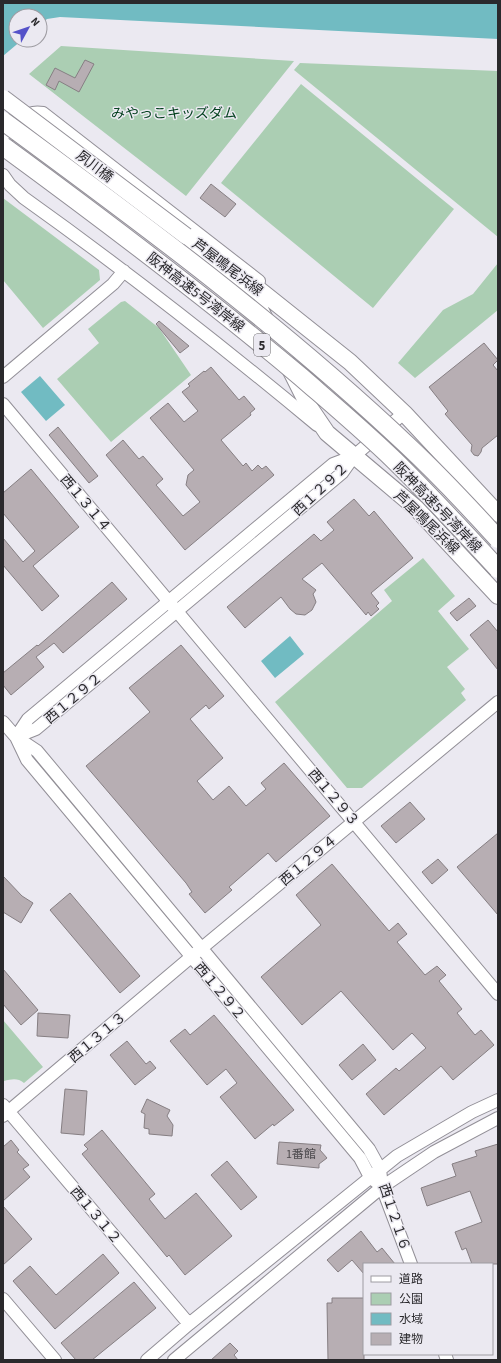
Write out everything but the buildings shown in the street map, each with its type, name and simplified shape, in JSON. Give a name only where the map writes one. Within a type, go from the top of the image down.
[{"type":"highway","name":"阪神高速5号湾岸線","points":[[3,121],[130,214],[282,334],[347,390],[408,446],[498,539]]},
{"type":"highway","name":"阪神高速5号湾岸線","points":[[3,145],[119,231],[194,290],[311,386],[394,460],[452,519],[498,569]]},
{"type":"main road","name":"夙川橋","points":[[3,98],[186,236]]},
{"type":"main road","name":"芦屋鳴尾浜線","points":[[186,236],[214,254],[350,362],[404,413],[498,514]]},
{"type":"main road","name":"芦屋鳴尾浜線","points":[[186,236],[250,289],[308,405],[327,433],[416,508],[498,596]]},
{"type":"street","points":[[3,145],[22,117],[35,112],[43,113],[288,303],[314,333]]},
{"type":"street","points":[[3,175],[10,185],[24,198],[124,271],[276,390],[327,433]]},
{"type":"street","points":[[3,377],[113,284],[124,271]]},
{"type":"street","name":"西１３１４","points":[[3,404],[169,601]]},
{"type":"street","points":[[354,456],[404,413]]},
{"type":"street","name":"西１２９２","points":[[16,737],[28,719],[333,464],[354,456]]},
{"type":"street","name":"西１２９２","points":[[16,737],[36,729],[178,611],[342,473],[354,456]]},
{"type":"street","name":"西１２９３","points":[[169,601],[498,994]]},
{"type":"street","name":"西１２９４","points":[[192,957],[498,702]]},
{"type":"street","points":[[3,722],[16,737]]},
{"type":"street","name":"西１２９２","points":[[16,737],[37,751],[370,1149],[380,1169]]},
{"type":"street","name":"西１２９２","points":[[16,737],[27,760],[360,1158],[370,1177],[382,1187]]},
{"type":"street","name":"西１３１３","points":[[5,1111],[192,957]]},
{"type":"street","points":[[147,1360],[189,1324],[397,1156],[421,1140],[472,1112],[498,1100]]},
{"type":"street","name":"西１３１２","points":[[5,1111],[189,1324]]},
{"type":"street","points":[[174,1360],[382,1187],[434,1152],[498,1118]]},
{"type":"street","name":"西１２１６","points":[[380,1169],[382,1187],[411,1263]]},
{"type":"street","points":[[3,1299],[55,1360]]},
{"type":"green space","name":"みやっこキッズダム","points":[[61,46],[294,61],[186,196],[29,74]]},
{"type":"green space","points":[[300,63],[498,71],[498,237],[294,70]]},
{"type":"green space","points":[[301,84],[454,209],[373,308],[221,183]]},
{"type":"green space","points":[[3,198],[99,270],[100,280],[43,328],[3,280]]},
{"type":"green space","points":[[498,263],[498,310],[415,378],[398,363],[443,310],[473,294]]},
{"type":"green space","points":[[125,301],[159,328],[191,375],[111,442],[57,379],[99,343],[88,329],[121,302]]},
{"type":"green space","points":[[423,558],[455,596],[438,611],[469,649],[447,667],[465,689],[461,693],[466,700],[362,788],[347,788],[275,702],[392,601],[384,590]]},
{"type":"green space","points":[[3,1020],[43,1067],[24,1083],[22,1081],[12,1079],[3,1080]]},
{"type":"water","points":[[3,3],[498,3],[498,39],[60,17],[48,19],[48,8],[8,8],[8,48],[12,48],[3,56]]},
{"type":"water","points":[[40,376],[65,405],[46,421],[21,392]]},
{"type":"water","points":[[290,636],[304,654],[275,678],[261,661]]}]
